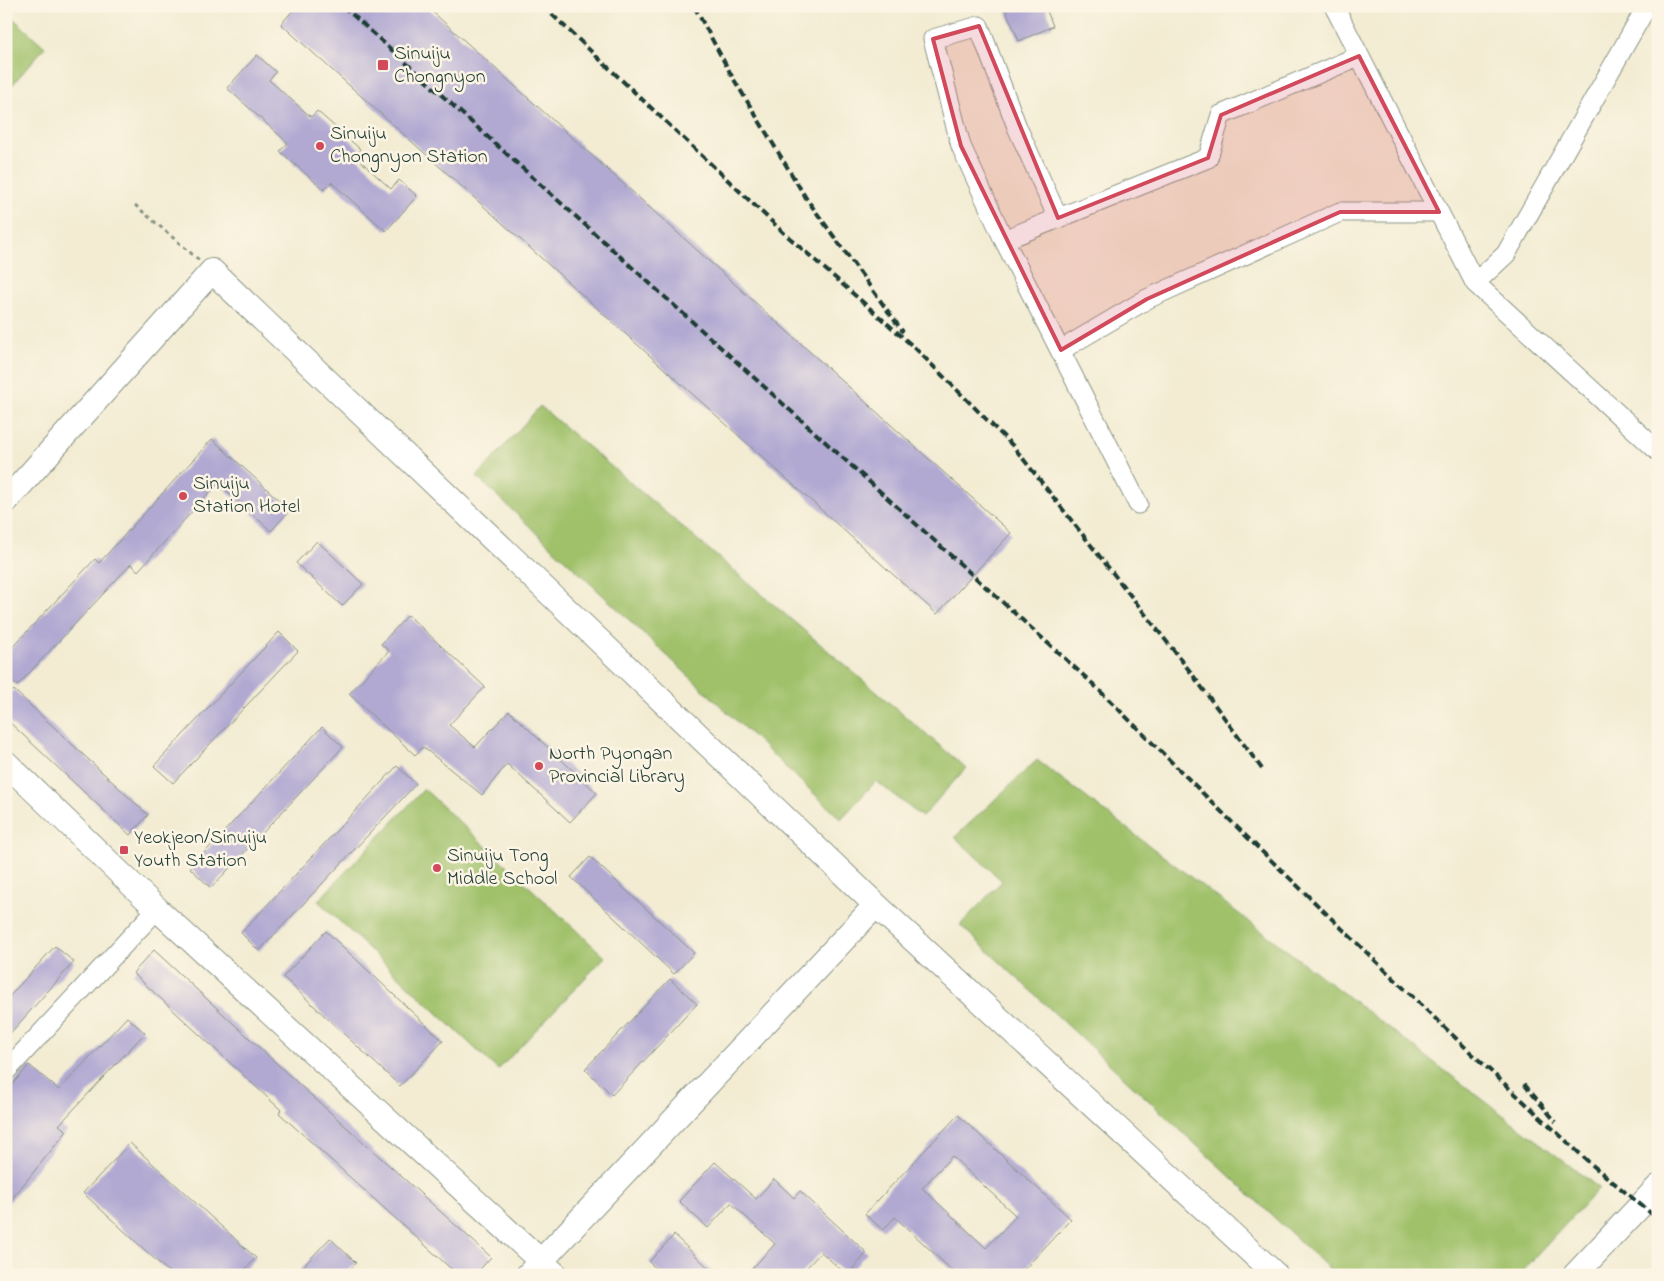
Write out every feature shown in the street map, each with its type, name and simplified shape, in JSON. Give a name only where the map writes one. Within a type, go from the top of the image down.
[{"type":"main road","points":[[11,489],[212,272],[876,905],[1276,1275]]},
{"type":"main road","points":[[6,763],[157,909],[542,1270],[876,905]]},
{"type":"main road","points":[[1575,1275],[1658,1187]]},
{"type":"street","points":[[1334,6],[1475,282],[1658,451]]},
{"type":"street","points":[[1475,282],[1506,254],[1647,6]]},
{"type":"street","points":[[1058,218],[1017,127],[978,26],[933,39],[960,146],[1004,240],[1138,504]]},
{"type":"street","points":[[1004,240],[1208,158],[1221,115],[1359,56]]},
{"type":"street","points":[[1061,350],[1147,299],[1340,212],[1439,212]]},
{"type":"street","points":[[6,1070],[157,909]]},
{"type":"path","points":[[135,205],[212,272]]},
{"type":"highlighted area","points":[[979,26],[1058,218],[1208,158],[1221,115],[1359,56],[1439,212],[1340,212],[1147,299],[1061,350],[961,146],[933,39]]},
{"type":"green space","points":[[6,12],[45,47],[6,92]]},
{"type":"green space","points":[[540,406],[966,768],[922,817],[876,781],[841,819],[477,477]]},
{"type":"green space","points":[[1037,760],[1599,1188],[1519,1275],[1336,1275],[960,925],[1002,881],[955,837]]},
{"type":"green space","points":[[424,789],[605,957],[498,1070],[318,901]]},
{"type":"building","points":[[297,6],[426,6],[1011,533],[937,614],[281,24]]},
{"type":"building","points":[[1004,6],[1045,6],[1053,26],[1019,41]]},
{"type":"building","name":"Sinuiju Chongnyon Station","points":[[257,55],[276,72],[269,80],[311,117],[317,111],[360,149],[355,156],[391,189],[399,180],[417,196],[386,231],[331,182],[324,190],[280,151],[288,143],[227,88]]},
{"type":"building","points":[[212,439],[290,510],[271,531],[218,483],[138,571],[131,564],[17,686],[6,676],[6,654],[95,559],[99,563]]},
{"type":"building","points":[[317,541],[363,584],[342,606],[296,563]]},
{"type":"building","points":[[408,615],[485,687],[449,725],[475,747],[509,711],[597,793],[570,822],[507,764],[482,795],[423,747],[415,755],[349,694],[389,651],[381,644]]},
{"type":"building","points":[[279,632],[298,651],[173,783],[154,766]]},
{"type":"building","points":[[14,690],[148,815],[130,835],[6,719],[6,697]]},
{"type":"building","points":[[322,727],[343,747],[211,888],[190,868]]},
{"type":"building","points":[[397,766],[416,784],[259,951],[241,933]]},
{"type":"building","points":[[590,857],[694,953],[674,974],[571,877]]},
{"type":"building","points":[[326,931],[443,1041],[400,1086],[283,977]]},
{"type":"building","points":[[55,946],[74,962],[6,1038],[6,1000]]},
{"type":"building","points":[[154,950],[302,1087],[491,1257],[475,1275],[458,1275],[279,1113],[281,1110],[133,973]]},
{"type":"building","points":[[670,979],[697,1004],[612,1095],[585,1069]]},
{"type":"building","points":[[127,1017],[145,1033],[59,1125],[67,1131],[6,1206],[6,1092],[29,1065],[59,1090]]},
{"type":"building","points":[[958,1115],[1071,1219],[1019,1275],[957,1275],[895,1217],[883,1230],[865,1214]],"holes":[[[952,1156],[1016,1216],[986,1248],[922,1188]]]},
{"type":"building","points":[[130,1143],[256,1258],[240,1275],[172,1275],[83,1193]]},
{"type":"building","points":[[715,1162],[756,1199],[774,1179],[794,1198],[800,1191],[867,1253],[847,1275],[821,1252],[800,1275],[746,1275],[775,1244],[731,1203],[708,1228],[679,1201]]},
{"type":"building","points":[[674,1235],[716,1275],[663,1275],[649,1262]]},
{"type":"building","points":[[330,1238],[356,1263],[345,1275],[295,1275]]},
{"type":"railway","points":[[343,6],[1093,684],[1250,840],[1468,1050],[1591,1164],[1658,1219]]},
{"type":"railway","points":[[543,6],[784,233],[915,348],[1013,446],[1189,670],[1262,769]]},
{"type":"railway","points":[[694,6],[733,78],[806,198],[903,332]]},
{"type":"railway","points":[[1524,1084],[1556,1122]]},
{"type":"place","name":"Sinuiju Chongnyon","points":[[383,65]]},
{"type":"place","name":"Sinuiju Chongnyon Station","points":[[320,146]]},
{"type":"place","name":"Sinuiju Station Hotel","points":[[183,496]]},
{"type":"place","name":"North Pyongan Provincial Library","points":[[539,766]]},
{"type":"place","name":"Yeokjeon/Sinuiju Youth Station","points":[[124,850]]},
{"type":"place","name":"Sinuiju Tong Middle School","points":[[437,868]]}]
